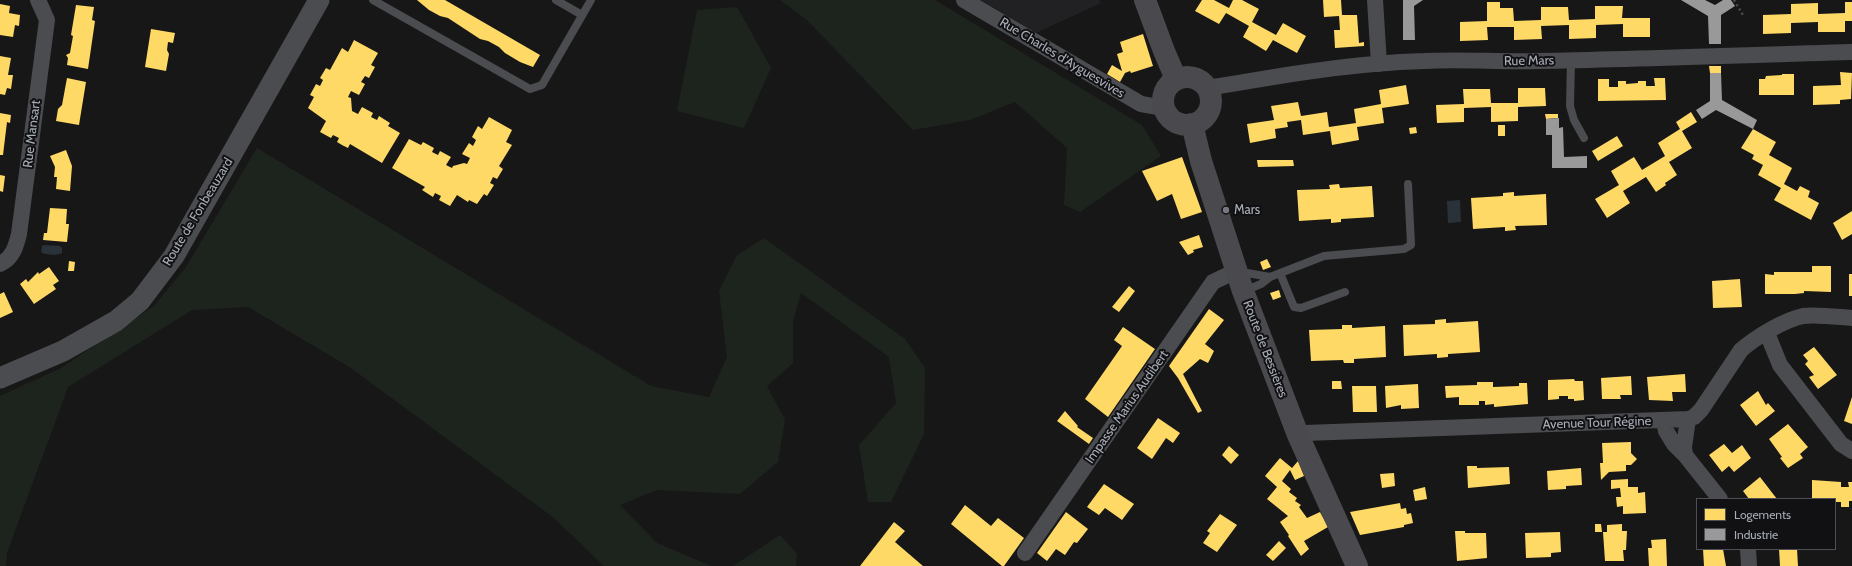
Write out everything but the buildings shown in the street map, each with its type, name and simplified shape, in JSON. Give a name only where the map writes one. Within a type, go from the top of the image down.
[{"type":"main road","points":[[1145,0],[1176,79]]},
{"type":"main road","points":[[1193,77],[1204,83],[1208,88],[1211,95],[1211,104],[1207,115],[1200,121],[1192,124],[1178,123],[1172,120],[1164,108],[1163,97],[1166,88],[1176,79],[1193,77]]},
{"type":"main road","name":"Route de Bessières","points":[[1192,124],[1201,161],[1239,279],[1298,435],[1357,566]]},
{"type":"street","name":"Rue Mansart","points":[[0,264],[4,262],[14,251],[19,234],[47,20],[38,0]]},
{"type":"street","name":"Route de Fonbeauzard","points":[[0,378],[63,351],[116,321],[140,301],[174,256],[319,0]]},
{"type":"street","name":"Rue Charles d'Ayguesvives","points":[[964,0],[1141,104],[1164,108]]},
{"type":"street","points":[[1375,0],[1379,64]]},
{"type":"street","name":"Rue Mars","points":[[1208,88],[1276,77],[1424,60],[1492,62],[1852,52]]},
{"type":"street","name":"Impasse Marius Audibert","points":[[1025,553],[1213,282],[1239,279]]},
{"type":"street","points":[[1685,455],[1684,447],[1688,419],[1694,418],[1701,410],[1741,350],[1749,343],[1784,323],[1804,316],[1852,318]]},
{"type":"street","points":[[1767,333],[1780,365],[1841,444],[1852,451]]},
{"type":"street","name":"Avenue Tour Régine","points":[[1298,435],[1305,433],[1688,419]]},
{"type":"street","points":[[1664,420],[1666,431],[1674,444],[1685,455],[1719,498]]},
{"type":"street","points":[[1748,550],[1749,566]]},
{"type":"lane","points":[[373,0],[530,89],[542,85],[591,0]]},
{"type":"lane","points":[[556,0],[582,15]]},
{"type":"lane","points":[[1571,60],[1570,106],[1574,120],[1584,138]]},
{"type":"lane","points":[[1239,279],[1261,284],[1270,277],[1324,256],[1404,249],[1411,244],[1408,184]]},
{"type":"lane","points":[[1239,279],[1247,273],[1270,277]]},
{"type":"lane","points":[[1280,273],[1294,307],[1301,308],[1345,292]]},
{"type":"path","points":[[1734,0],[1743,14]]},
{"type":"shaded area","points":[[780,0],[935,0],[1142,125],[1161,156],[1080,212],[1064,205],[1067,148],[1015,102],[970,120],[913,130],[807,20]]},
{"type":"shaded area","points":[[981,0],[1099,0],[1101,3],[1036,33]]},
{"type":"shaded area","points":[[737,7],[771,68],[744,128],[677,111],[697,10]]},
{"type":"shaded area","points":[[257,148],[651,386],[709,397],[727,357],[719,291],[737,255],[764,238],[905,339],[925,368],[924,434],[891,502],[868,502],[859,445],[896,403],[889,357],[801,293],[793,321],[793,363],[767,386],[785,420],[778,462],[740,494],[657,490],[620,505],[657,543],[711,566],[604,566],[554,518],[351,368],[248,307],[192,310],[68,387],[7,553],[6,566],[0,566],[0,396],[61,368],[154,306],[186,267]]},
{"type":"shaded area","points":[[1460,200],[1461,222],[1448,223],[1447,201]]},
{"type":"shaded area","points":[[42,246],[60,246],[62,248],[62,253],[54,255],[43,253],[41,252]]},
{"type":"shaded area","points":[[780,535],[797,554],[796,566],[733,566]]},
{"type":"place","name":"Mars","points":[[1226,210]]}]
